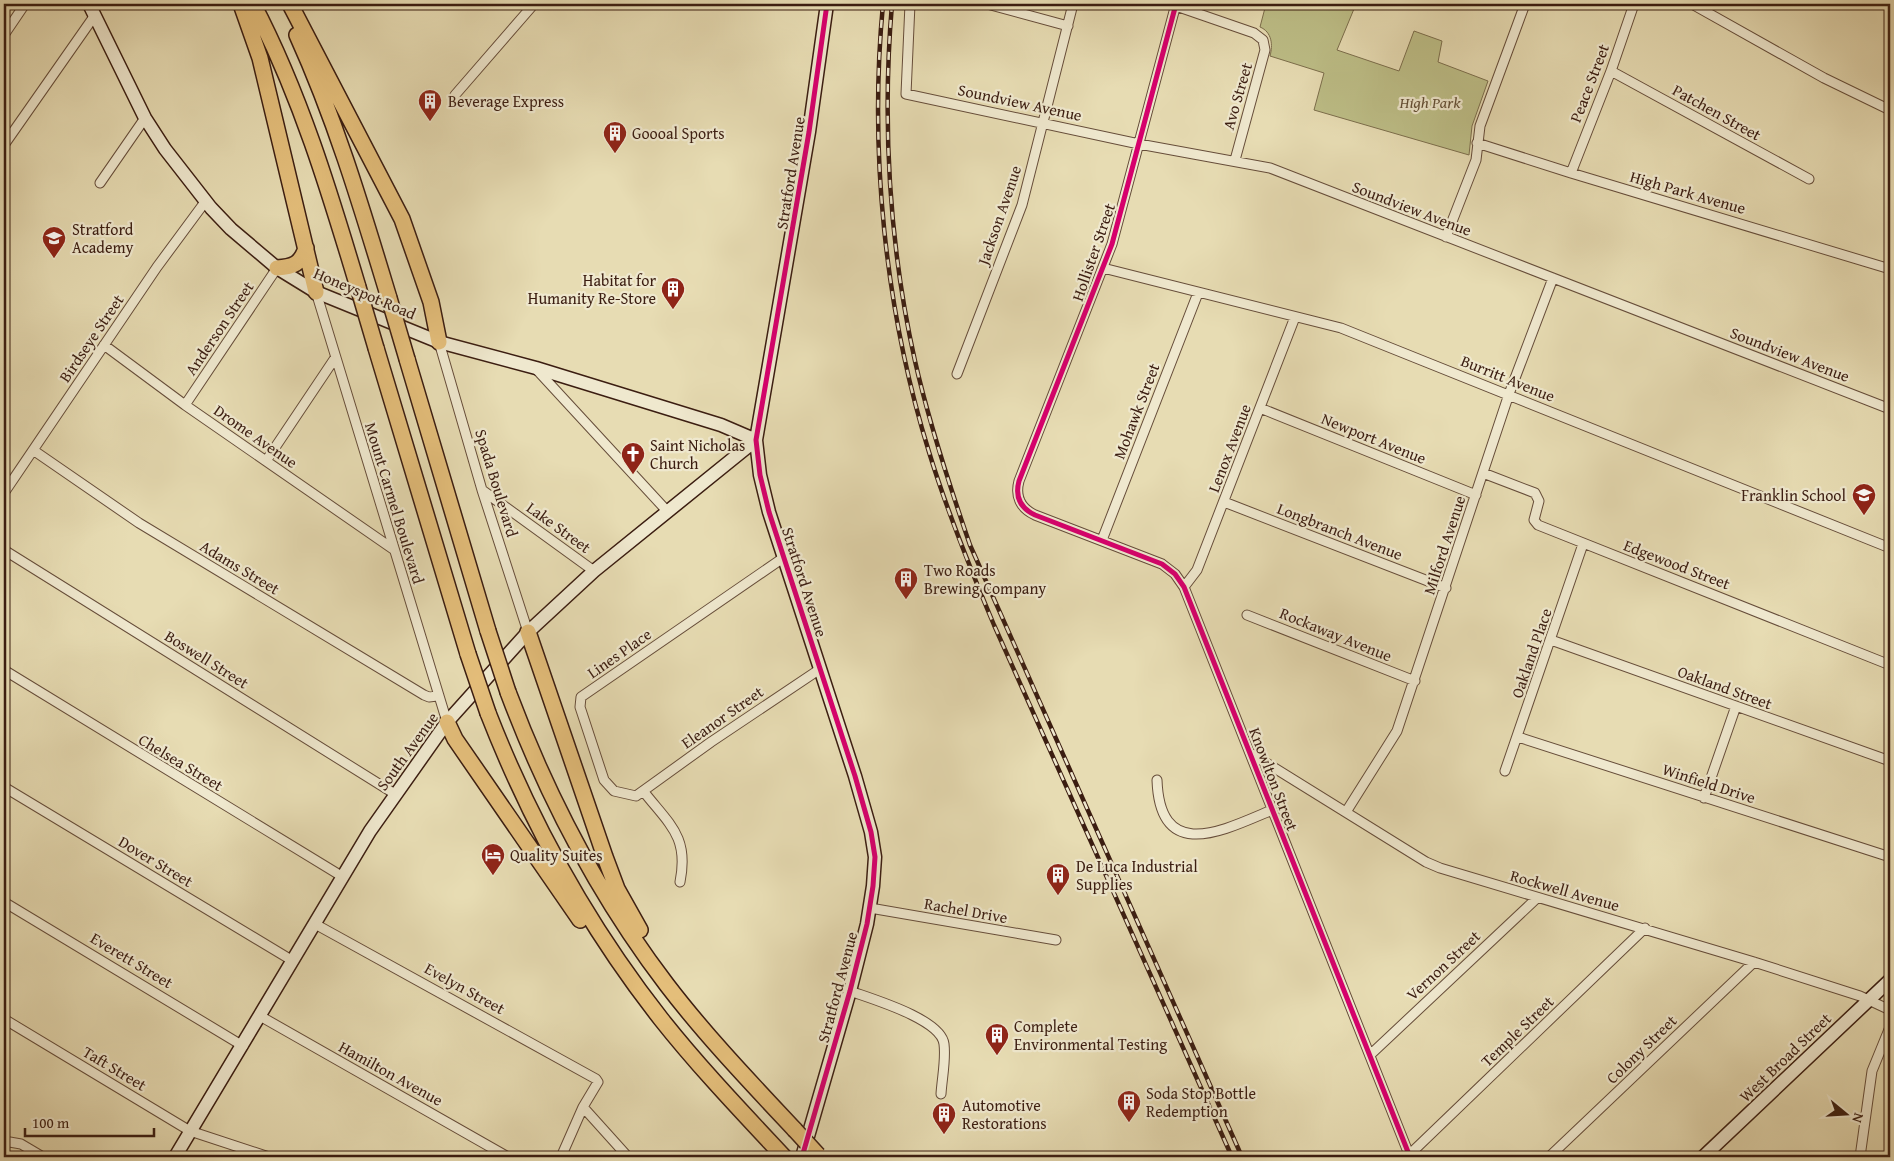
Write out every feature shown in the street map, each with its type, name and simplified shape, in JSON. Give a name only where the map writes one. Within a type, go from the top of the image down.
[{"type":"highway","points":[[241,4],[260,58],[316,292]]},
{"type":"highway","points":[[253,4],[283,66],[308,128],[358,287],[468,654],[488,714],[523,795],[568,883],[622,967],[662,1020]]},
{"type":"highway","points":[[282,4],[310,63],[334,124],[389,298],[488,631],[508,692],[548,788],[594,875],[633,937],[686,1009],[819,1156]]},
{"type":"highway","points":[[290,4],[402,219],[430,302],[439,342]]},
{"type":"highway","points":[[277,268],[290,267],[298,263],[303,258],[306,248]]},
{"type":"highway","points":[[528,632],[618,889],[686,1009]]},
{"type":"highway","points":[[446,722],[455,739],[609,960],[704,1071],[784,1157]]},
{"type":"main road","name":"Stratford Avenue","points":[[802,1157],[850,990],[870,908],[875,865],[871,832],[783,558],[763,486],[756,440],[809,132],[827,4]]},
{"type":"main road","name":"Honeyspot Road","points":[[92,9],[145,118],[165,149],[205,202],[231,230],[277,268],[316,292],[439,342],[536,368],[721,425],[756,440]]},
{"type":"main road","name":"South Avenue","points":[[175,1157],[343,877],[395,794],[446,722],[528,632],[594,571],[756,440]]},
{"type":"main road","name":"West Broad Street","points":[[1703,1157],[1890,980]]},
{"type":"street","points":[[4,35],[25,4]]},
{"type":"street","points":[[455,95],[534,4]]},
{"type":"street","name":"Soundview Avenue","points":[[910,4],[906,94],[1139,144],[1235,160],[1270,168],[1890,409]]},
{"type":"street","points":[[987,4],[1068,26]]},
{"type":"street","name":"Jackson Avenue","points":[[957,374],[1022,205],[1074,4]]},
{"type":"street","points":[[1446,237],[1476,160],[1480,126],[1525,4]]},
{"type":"street","name":"Peace Street","points":[[1571,173],[1611,71],[1634,4]]},
{"type":"street","points":[[1692,4],[1824,78],[1890,110]]},
{"type":"street","name":"Avo Street","points":[[1176,5],[1254,33],[1263,40],[1265,50],[1235,160]]},
{"type":"street","name":"Hollister Street","points":[[1020,502],[1018,493],[1019,481],[1117,228],[1176,5]]},
{"type":"street","points":[[4,145],[92,9]]},
{"type":"street","name":"Patchen Street","points":[[1611,71],[1809,179]]},
{"type":"street","points":[[100,183],[145,118]]},
{"type":"street","name":"High Park Avenue","points":[[1477,143],[1890,268]]},
{"type":"street","name":"Birdseye Street","points":[[4,492],[194,213],[205,202]]},
{"type":"street","name":"Anderson Street","points":[[185,405],[277,268]]},
{"type":"street","name":"Burritt Avenue","points":[[1103,268],[1341,328],[1890,548]]},
{"type":"street","name":"Milford Avenue","points":[[1346,812],[1398,731],[1509,394],[1554,278]]},
{"type":"street","name":"Mount Carmel Boulevard","points":[[316,292],[446,722]]},
{"type":"street","name":"Mohawk Street","points":[[1102,540],[1198,293]]},
{"type":"street","name":"Lenox Avenue","points":[[1184,587],[1197,570],[1295,317]]},
{"type":"street","name":"Spada Boulevard","points":[[439,342],[482,490],[528,632]]},
{"type":"street","name":"Drome Avenue","points":[[104,345],[185,405],[393,549]]},
{"type":"street","points":[[266,461],[335,358]]},
{"type":"street","points":[[536,368],[667,511]]},
{"type":"street","name":"Newport Avenue","points":[[1260,408],[1476,495]]},
{"type":"street","name":"Adams Street","points":[[33,450],[139,523],[254,594],[424,695],[429,697],[437,696]]},
{"type":"street","name":"Edgewood Street","points":[[1483,472],[1536,493],[1539,501],[1535,516],[1536,524],[1890,664]]},
{"type":"street","name":"Lake Street","points":[[482,490],[594,571]]},
{"type":"street","name":"Knowlton Street","points":[[1020,502],[1025,509],[1035,515],[1162,564],[1175,574],[1184,587],[1252,754],[1272,810],[1409,1156]]},
{"type":"street","name":"Longbranch Avenue","points":[[1224,502],[1446,588]]},
{"type":"street","name":"Oakland Place","points":[[1505,771],[1584,544]]},
{"type":"street","name":"Boswell Street","points":[[4,550],[395,794]]},
{"type":"street","name":"Lines Place","points":[[644,792],[636,796],[626,795],[614,791],[604,780],[580,707],[581,698],[783,558]]},
{"type":"street","name":"Rockaway Avenue","points":[[1247,615],[1415,681]]},
{"type":"street","name":"Oakland Street","points":[[1551,640],[1890,761]]},
{"type":"street","name":"Eleanor Street","points":[[644,792],[711,742],[820,669]]},
{"type":"street","name":"Chelsea Street","points":[[4,670],[343,877]]},
{"type":"street","points":[[1704,798],[1736,706]]},
{"type":"street","name":"Winfield Drive","points":[[1518,737],[1890,857]]},
{"type":"street","name":"Rockwell Avenue","points":[[1252,754],[1433,865],[1537,898],[1645,928],[1754,962],[1869,1000],[1890,1010]]},
{"type":"street","points":[[1157,780],[1158,802],[1165,816],[1174,826],[1191,834],[1207,834],[1220,831],[1272,810]]},
{"type":"street","name":"Dover Street","points":[[4,787],[293,961]]},
{"type":"street","points":[[644,792],[674,830],[682,846],[684,864],[680,882]]},
{"type":"street","name":"Vernon Street","points":[[1370,1055],[1537,898]]},
{"type":"street","name":"Everett Street","points":[[4,902],[243,1046]]},
{"type":"street","name":"Rachel Drive","points":[[870,908],[1056,940]]},
{"type":"street","name":"Evelyn Street","points":[[315,924],[596,1079],[598,1082],[583,1107]]},
{"type":"street","name":"Temple Street","points":[[1409,1156],[1645,928]]},
{"type":"street","name":"Colony Street","points":[[1549,1157],[1754,962]]},
{"type":"street","points":[[850,990],[925,1021],[936,1029],[944,1042],[941,1094]]},
{"type":"street","name":"Hamilton Avenue","points":[[260,1016],[508,1157]]},
{"type":"street","name":"Taft Street","points":[[4,1019],[190,1131],[270,1157]]},
{"type":"street","points":[[1860,1157],[1872,1071],[1890,1027]]},
{"type":"street","points":[[561,1157],[583,1107],[628,1157]]},
{"type":"street","points":[[4,1141],[21,1144],[43,1157]]},
{"type":"green space","name":"High Park","points":[[1266,4],[1356,4],[1337,50],[1399,71],[1414,31],[1442,41],[1438,62],[1488,81],[1472,126],[1469,155],[1314,110],[1324,73],[1270,56],[1271,39],[1267,32],[1260,27]]},
{"type":"railway","points":[[883,4],[878,116],[884,230],[891,287],[901,343],[929,452],[959,539],[994,625],[1232,1157]]},
{"type":"railway","points":[[892,4],[889,48],[888,138],[894,228],[906,317],[915,361],[940,453],[970,545],[1242,1157]]},
{"type":"cycle path","points":[[802,1157],[850,991],[867,924],[875,857],[871,832],[855,776],[769,512],[760,475],[756,440],[809,132],[827,4]]},
{"type":"cycle path","points":[[1176,4],[1112,244],[1019,481],[1018,497],[1022,505],[1035,515],[1162,564],[1175,574],[1184,587],[1410,1157]]},
{"type":"place","name":"Beverage Express","points":[[430,122]]},
{"type":"place","name":"Goooal Sports","points":[[615,154]]},
{"type":"place","name":"Stratford Academy","points":[[54,259]]},
{"type":"place","name":"Habitat for Humanity Re-Store","points":[[673,310]]},
{"type":"place","name":"Saint Nicholas Church","points":[[633,475]]},
{"type":"place","name":"Franklin School","points":[[1864,516]]},
{"type":"place","name":"Two Roads Brewing Company","points":[[906,600]]},
{"type":"place","name":"Quality Suites","points":[[493,876]]},
{"type":"place","name":"De Luca Industrial Supplies","points":[[1058,896]]},
{"type":"place","name":"Complete Environmental Testing","points":[[997,1056]]},
{"type":"place","name":"Soda Stop Bottle Redemption","points":[[1129,1123]]},
{"type":"place","name":"Automotive Restorations","points":[[944,1135]]}]
